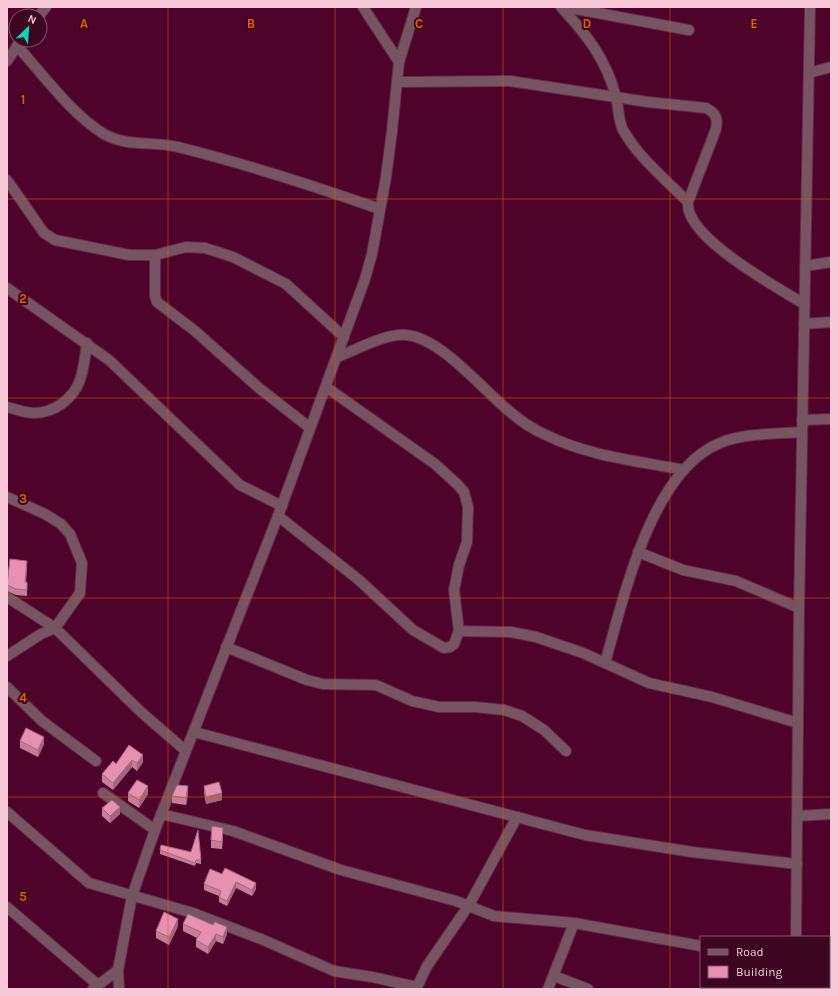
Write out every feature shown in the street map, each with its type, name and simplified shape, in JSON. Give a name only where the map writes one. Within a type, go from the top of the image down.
[{"type":"street","points":[[363,7],[399,62]]},
{"type":"street","points":[[119,989],[118,970],[132,896],[161,814],[282,506],[344,338],[372,254],[392,131],[399,62],[416,7]]},
{"type":"street","points":[[561,7],[592,42],[616,97],[623,128],[630,140],[644,158],[688,202]]},
{"type":"street","points":[[565,7],[689,30]]},
{"type":"street","points":[[796,936],[799,608],[810,7]]},
{"type":"street","points":[[7,61],[16,48]]},
{"type":"street","points":[[23,48],[83,118],[105,134],[115,139],[180,148],[256,169],[380,209]]},
{"type":"street","points":[[808,73],[831,67]]},
{"type":"street","points":[[397,82],[510,81],[648,102],[706,108],[716,114],[718,120],[716,129],[688,202],[688,213],[691,219],[715,246],[804,304]]},
{"type":"street","points":[[7,180],[44,233],[55,240],[115,253],[145,256],[186,247],[205,248],[233,257],[286,284],[344,338]]},
{"type":"street","points":[[155,255],[155,296],[157,302],[195,331],[254,384],[310,428]]},
{"type":"street","points":[[805,266],[831,262]]},
{"type":"street","points":[[7,288],[109,360],[159,406],[235,481],[253,493],[282,506]]},
{"type":"street","points":[[804,324],[831,322]]},
{"type":"street","points":[[337,357],[392,336],[407,335],[438,349],[464,370],[508,410],[546,435],[599,453],[684,470]]},
{"type":"street","points":[[7,407],[33,413],[45,412],[68,399],[80,380],[87,344]]},
{"type":"street","points":[[278,516],[359,580],[413,630],[444,648],[450,647],[454,644],[459,631],[454,590],[459,565],[467,542],[468,507],[464,492],[435,464],[326,387]]},
{"type":"street","points":[[802,420],[831,419]]},
{"type":"street","points":[[605,663],[638,552],[650,525],[666,496],[684,470],[709,448],[721,442],[737,438],[802,432]]},
{"type":"street","points":[[7,656],[41,634],[55,628],[80,593],[82,563],[77,547],[70,534],[61,524],[45,514],[9,501]]},
{"type":"street","points":[[638,552],[683,570],[736,581],[799,608]]},
{"type":"street","points":[[7,597],[55,628],[141,712],[186,751]]},
{"type":"street","points":[[459,631],[511,632],[522,634],[583,653],[650,683],[712,697],[798,723]]},
{"type":"street","points":[[226,647],[307,680],[323,684],[376,685],[412,701],[439,707],[475,707],[504,710],[522,716],[544,730],[566,751]]},
{"type":"street","points":[[7,687],[42,721],[96,761]]},
{"type":"street","points":[[194,732],[585,834],[692,852],[796,864]]},
{"type":"street","points":[[103,793],[155,830]]},
{"type":"street","points":[[7,812],[89,883],[193,913],[261,939],[334,971],[372,977],[417,988],[427,966],[469,905],[516,817]]},
{"type":"street","points":[[161,814],[233,831],[341,870],[469,905],[498,916],[542,918],[700,946]]},
{"type":"street","points":[[797,816],[831,814]]},
{"type":"street","points":[[7,908],[96,988],[118,970]]},
{"type":"street","points":[[548,989],[574,923]]},
{"type":"street","points":[[554,976],[588,989]]},
{"type":"building","points":[[10,559],[27,561],[25,582],[27,582],[27,590],[16,589],[7,585]]},
{"type":"building","points":[[26,728],[44,737],[38,750],[20,741]]},
{"type":"building","points":[[129,745],[143,755],[137,763],[132,760],[113,783],[102,774],[113,761],[116,764]]},
{"type":"building","points":[[137,780],[148,786],[139,800],[128,793]]},
{"type":"building","points":[[219,782],[222,793],[206,797],[204,786]]},
{"type":"building","points":[[177,785],[188,786],[186,798],[172,796]]},
{"type":"building","points":[[112,800],[120,807],[110,816],[102,808]]},
{"type":"building","points":[[212,826],[223,828],[222,842],[211,840]]},
{"type":"building","points":[[198,830],[201,860],[196,860],[195,863],[160,850],[161,845],[191,852]]},
{"type":"building","points":[[225,868],[256,883],[252,890],[236,882],[227,901],[219,897],[221,891],[204,884],[210,869],[222,874]]},
{"type":"building","points":[[164,912],[178,919],[169,937],[156,931]]},
{"type":"building","points":[[188,914],[213,925],[215,922],[227,927],[223,937],[216,934],[208,947],[196,940],[201,932],[183,924]]}]
